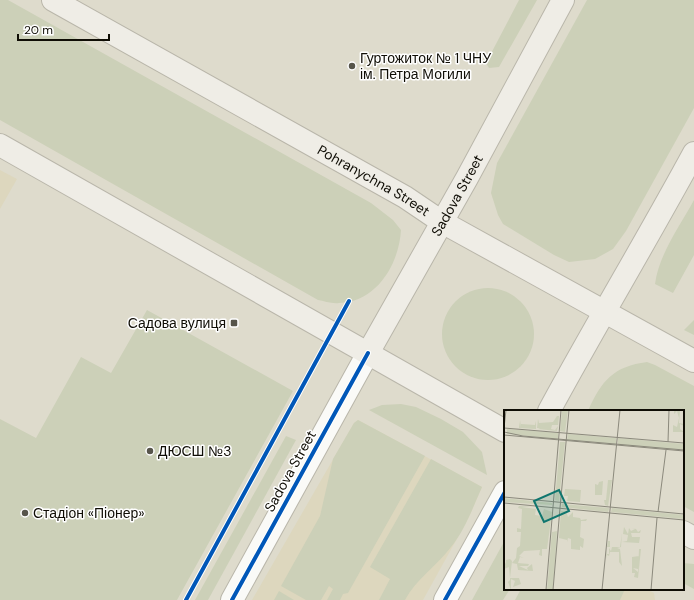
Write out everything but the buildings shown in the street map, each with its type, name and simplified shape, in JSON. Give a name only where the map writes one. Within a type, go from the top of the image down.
[{"type":"main road","name":"Pohranychna Street","points":[[53,0],[405,197],[442,222],[694,362]]},
{"type":"main road","name":"Sadova Street","points":[[368,353],[442,222],[563,0]]},
{"type":"main road","points":[[0,145],[504,430]]},
{"type":"main road","points":[[550,410],[694,153]]},
{"type":"main road","points":[[684,533],[694,538]]},
{"type":"street","name":"Sadova Street","points":[[232,600],[368,353]]},
{"type":"street","points":[[445,600],[504,494]]},
{"type":"shaded area","points":[[0,170],[17,179],[0,209]]},
{"type":"shaded area","points":[[358,420],[482,487],[469,517],[423,600],[252,600],[354,423]]},
{"type":"shaded area","points":[[619,590],[648,590],[654,593],[655,600],[614,600]]},
{"type":"green space","points":[[0,0],[8,0],[371,203],[393,220],[401,230],[396,256],[384,279],[364,296],[352,301],[331,303],[318,300],[0,120]]},
{"type":"green space","points":[[519,0],[537,0],[499,67],[489,68],[486,63]]},
{"type":"green space","points":[[587,0],[694,0],[694,108],[626,231],[613,249],[595,259],[569,262],[554,255],[503,224],[498,215],[491,193],[497,163]]},
{"type":"green space","points":[[694,200],[694,255],[673,293],[655,284],[657,273],[665,251]]},
{"type":"green space","points":[[488,288],[505,292],[520,302],[530,317],[534,334],[530,351],[520,366],[505,376],[488,380],[471,376],[456,366],[446,351],[442,334],[446,317],[456,302],[471,292]]},
{"type":"green space","name":"ДЮСШ №3","points":[[147,310],[293,391],[177,600],[0,600],[0,419],[36,438],[81,357],[111,373]]},
{"type":"green space","points":[[694,320],[694,335],[684,330]]},
{"type":"green space","points":[[647,362],[655,365],[694,386],[694,512],[684,507],[684,410],[588,410],[598,391],[610,377],[617,371],[636,364]]},
{"type":"green space","points":[[401,404],[416,407],[463,432],[482,452],[487,475],[369,410],[382,405]]},
{"type":"green space","points":[[358,420],[425,456],[348,593],[343,594],[340,600],[327,600],[333,589],[329,586],[321,600],[306,600],[281,586],[320,516],[333,459],[354,423]]},
{"type":"green space","points":[[286,436],[296,440],[208,600],[195,600]]},
{"type":"green space","points":[[431,459],[482,487],[456,540],[415,586],[405,600],[379,600],[390,579],[370,567]]},
{"type":"green space","points":[[504,542],[504,590],[509,590],[503,600],[472,600]]},
{"type":"green space","points":[[684,563],[694,564],[694,589],[684,584]]},
{"type":"green space","points":[[520,590],[625,590],[620,600],[515,600]]},
{"type":"green space","points":[[279,591],[294,600],[274,600]]},
{"type":"cycle path","points":[[186,600],[349,301]]},
{"type":"cycle path","points":[[232,600],[368,353]]},
{"type":"cycle path","points":[[445,600],[504,494]]},
{"type":"place","name":"Гуртожиток № 1 ЧНУ ім. Петра Могили","points":[[352,66]]},
{"type":"place","name":"Садова вулиця","points":[[234,323]]},
{"type":"place","name":"ДЮСШ №3","points":[[150,451]]},
{"type":"place","name":"Стадіон «Піонер»","points":[[25,513]]}]
